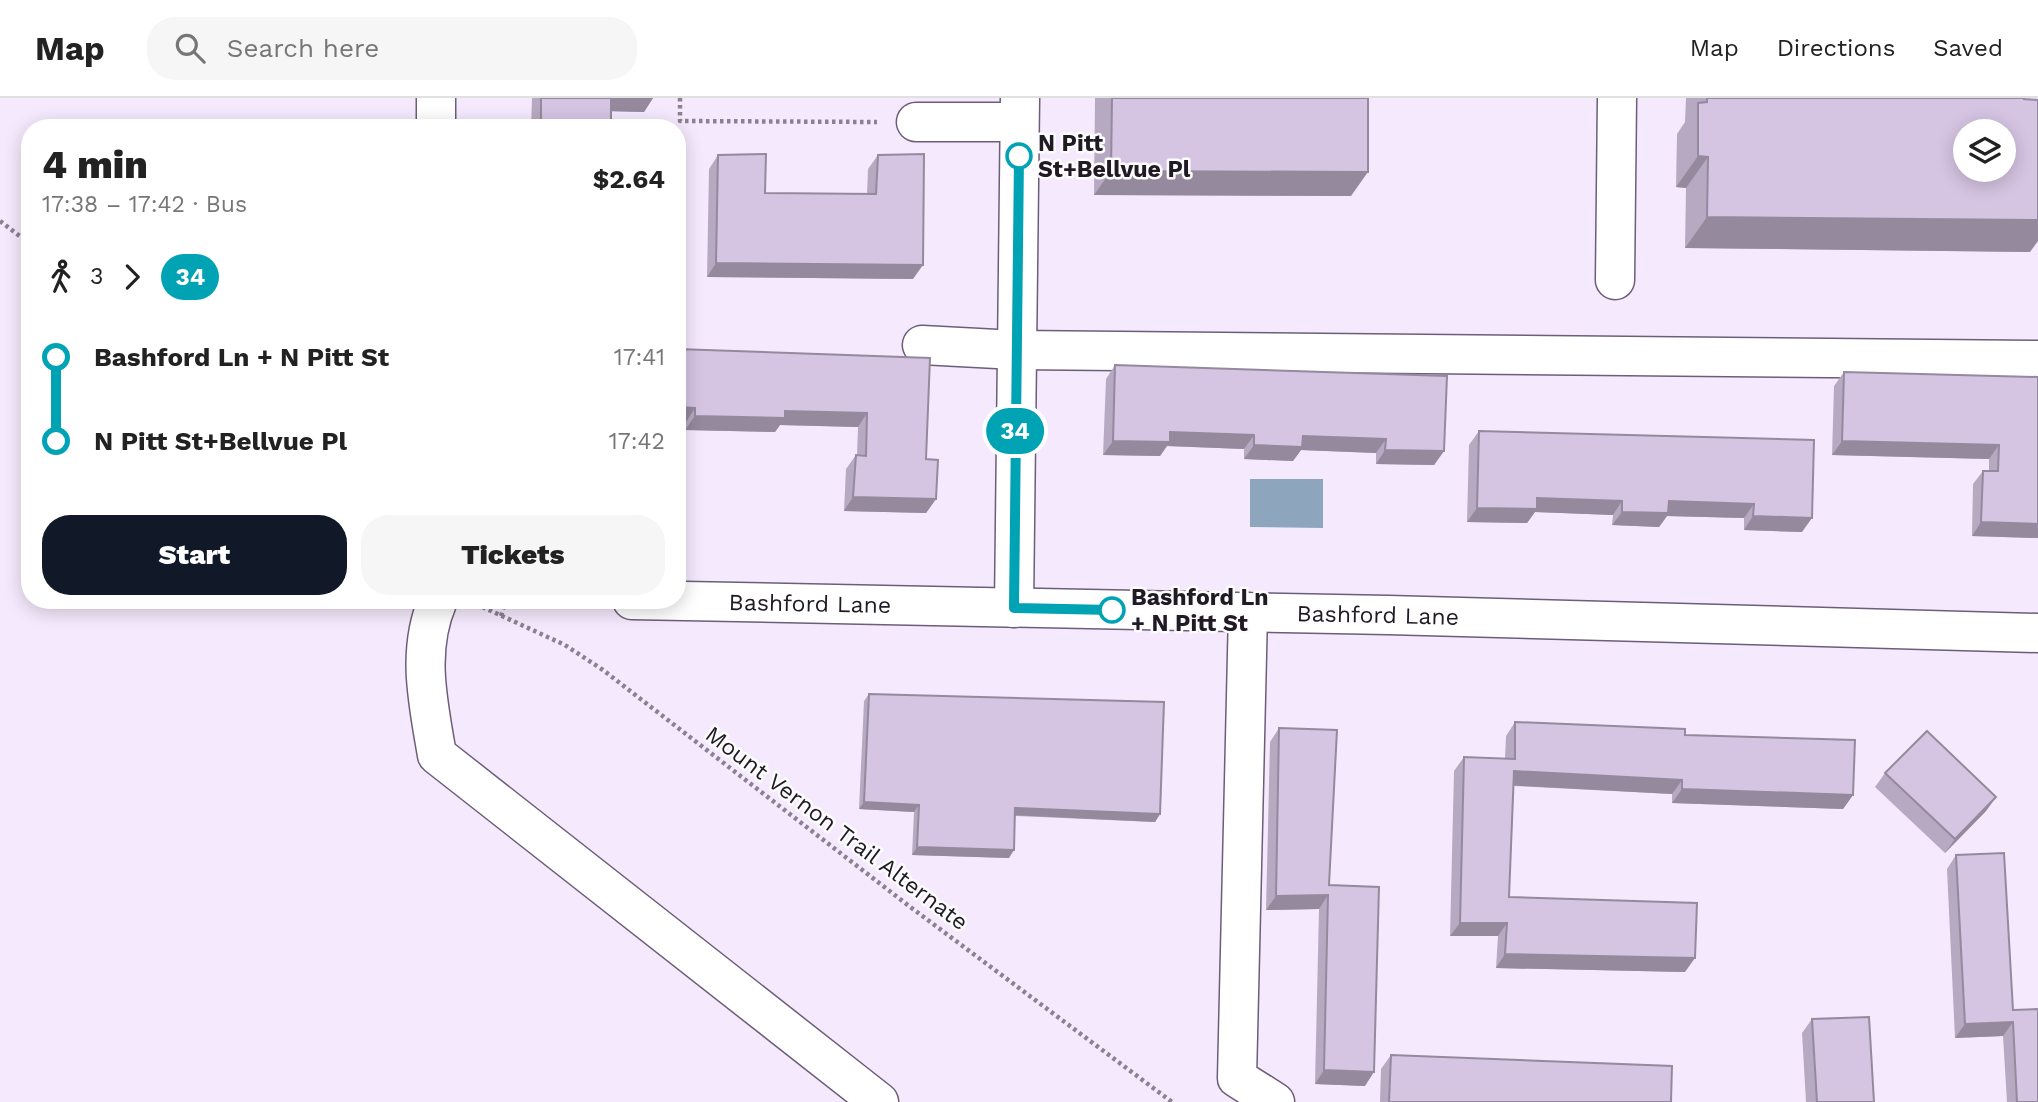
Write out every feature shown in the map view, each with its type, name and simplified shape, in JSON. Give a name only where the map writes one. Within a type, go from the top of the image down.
[{"type":"street","points":[[436,98],[436,119]]},
{"type":"street","points":[[1615,279],[1617,98]]},
{"type":"street","points":[[916,122],[1020,110],[1014,608]]},
{"type":"street","points":[[922,345],[1016,350],[2038,360]]},
{"type":"street","name":"Bashford Lane","points":[[686,601],[1248,612],[2038,633]]},
{"type":"street","points":[[436,609],[426,638],[424,682],[437,755],[879,1102]]},
{"type":"street","points":[[1248,612],[1237,1078],[1275,1102]]},
{"type":"path","points":[[680,98],[680,119]]},
{"type":"path","points":[[686,121],[916,122]]},
{"type":"path","points":[[0,221],[21,237]]},
{"type":"path","name":"Mount Vernon Trail Alternate","points":[[487,609],[565,645],[603,670],[909,906],[1172,1102]]},
{"type":"path","points":[[501,616],[503,609]]},
{"type":"water","points":[[1250,479],[1323,479],[1323,528],[1250,527]]},
{"type":"building","points":[[541,98],[611,98],[611,119],[541,119]]},
{"type":"building","points":[[1112,98],[1368,98],[1368,172],[1111,171]]},
{"type":"building","points":[[1707,98],[2038,100],[2038,220],[1707,217],[1708,157],[1698,156],[1698,103],[1707,102]]},
{"type":"building","points":[[766,154],[765,193],[876,194],[878,155],[924,154],[923,265],[716,263],[718,155]]},
{"type":"building","points":[[686,349],[930,358],[926,459],[938,460],[936,499],[853,497],[856,455],[866,456],[867,413],[785,411],[785,418],[695,416],[695,408],[686,408]]},
{"type":"building","points":[[1115,365],[1447,376],[1444,451],[1385,450],[1386,439],[1303,436],[1302,447],[1254,445],[1254,435],[1170,432],[1170,442],[1113,441]]},
{"type":"building","points":[[1844,372],[2038,377],[2038,524],[1981,522],[1983,471],[1998,471],[1999,445],[1842,441]]},
{"type":"building","points":[[1479,431],[1814,440],[1812,518],[1753,516],[1754,504],[1669,501],[1668,513],[1622,512],[1622,501],[1537,498],[1537,509],[1477,508]]},
{"type":"building","points":[[869,694],[1164,702],[1160,814],[1015,808],[1014,850],[917,847],[919,805],[864,802]]},
{"type":"building","points":[[1515,722],[1685,729],[1685,735],[1855,740],[1853,795],[1682,789],[1682,780],[1514,771],[1509,897],[1697,903],[1695,958],[1505,954],[1507,923],[1460,923],[1464,757],[1515,759]]},
{"type":"building","points":[[1279,728],[1337,730],[1329,885],[1379,887],[1374,1072],[1324,1070],[1328,895],[1276,896]]},
{"type":"building","points":[[1927,731],[1996,797],[1955,839],[1885,773]]},
{"type":"building","points":[[2004,853],[2013,1010],[2038,1009],[2038,1102],[2017,1102],[2013,1022],[1965,1024],[1956,855]]},
{"type":"building","points":[[1869,1017],[1874,1102],[1817,1102],[1812,1019]]},
{"type":"building","points":[[1391,1055],[1672,1066],[1671,1102],[1389,1102]]},
{"type":"bus line","name":"34","points":[[1019,156],[1014,608],[1112,610]]},
{"type":"place","name":"N Pitt St+Bellvue Pl","points":[[1019,156]]},
{"type":"place","name":"Bashford Ln + N Pitt St","points":[[1112,610]]}]
